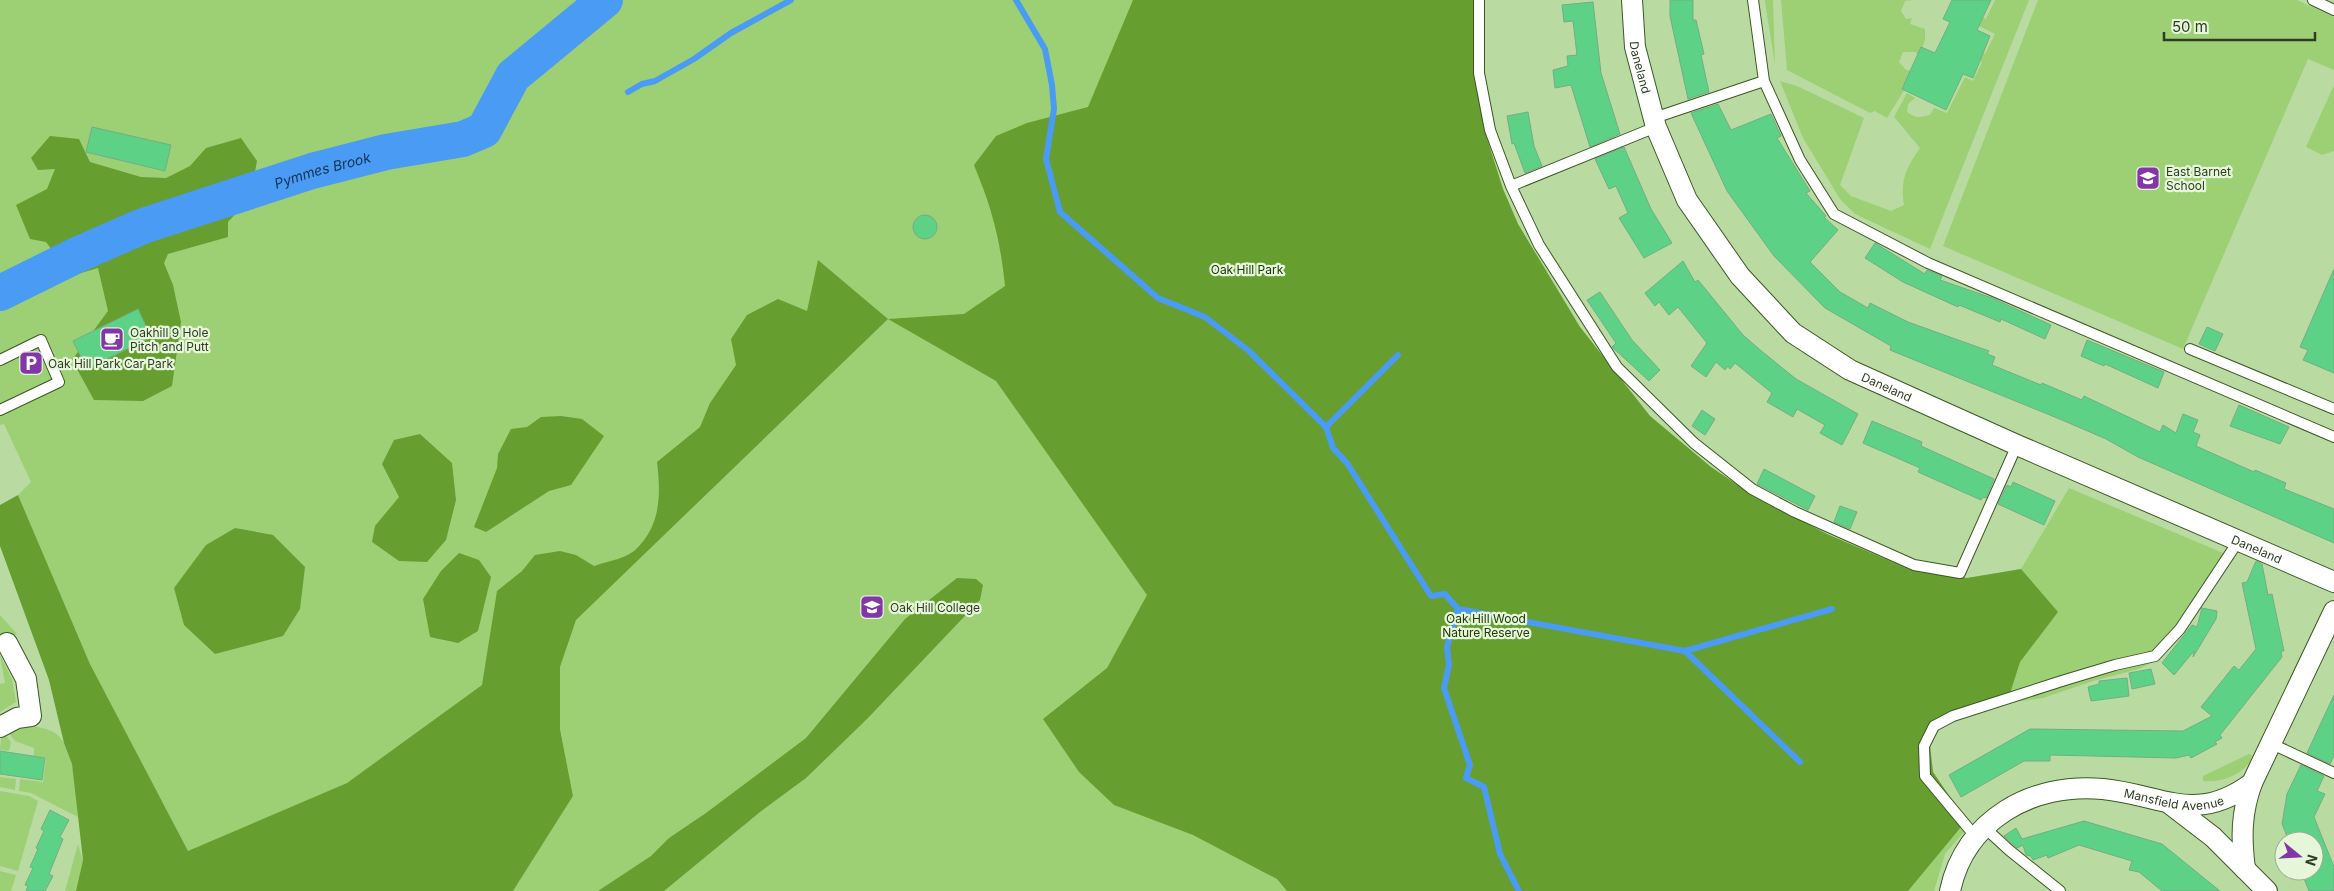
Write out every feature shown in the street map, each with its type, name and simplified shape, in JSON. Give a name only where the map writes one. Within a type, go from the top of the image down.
[{"type":"street","name":"Daneland","points":[[1632,0],[1635,48],[1655,123],[1687,200],[1740,276],[1792,333],[1850,370],[2017,445],[2334,582]]},
{"type":"street","points":[[2245,869],[2241,832],[2245,801],[2334,611]]},
{"type":"street","points":[[0,727],[16,718],[31,716],[26,679],[7,643]]},
{"type":"street","name":"Mansfield Avenue","points":[[1950,891],[1954,872],[1964,852],[1980,831],[2013,806],[2035,798],[2066,790],[2102,789],[2169,804],[2200,806],[2218,803],[2234,796],[2252,784]]},
{"type":"street","points":[[2169,804],[2213,837],[2267,891]]},
{"type":"lane","points":[[1478,0],[1480,73],[1490,130],[1511,186],[1540,245],[1617,367],[1694,444],[1752,489],[1795,512],[1914,565],[1960,573],[2017,445]]},
{"type":"lane","points":[[1753,0],[1764,81],[1800,160],[1834,214],[1928,263],[2334,437]]},
{"type":"lane","points":[[2313,0],[2334,10]]},
{"type":"lane","points":[[1511,186],[1655,123],[1764,81]]},
{"type":"lane","points":[[0,360],[41,340],[59,382],[0,410]]},
{"type":"lane","points":[[2190,349],[2334,409]]},
{"type":"lane","points":[[2060,891],[2009,850],[1980,831],[1925,776],[1924,746],[1934,726],[1953,716],[2065,680],[2115,665],[2155,656],[2180,629],[2239,540]]},
{"type":"lane","points":[[2272,744],[2334,773]]},
{"type":"green space","name":"Oak Hill Wood Nature Reserve","points":[[0,0],[1474,0],[1475,71],[1485,132],[1503,189],[1518,224],[1580,327],[1650,416],[1711,467],[1751,494],[1827,534],[1911,570],[1967,578],[2021,569],[2069,488],[2235,558],[2159,659],[2139,669],[2093,681],[2043,698],[2007,703],[1941,725],[1930,746],[1933,772],[1970,825],[1945,854],[1934,891],[513,891],[573,796],[560,729],[560,667],[575,621],[347,783],[188,852],[90,664],[18,495],[31,482],[4,424],[0,425]]},
{"type":"green space","name":"Oak Hill Park","points":[[1133,0],[1474,0],[1475,71],[1485,132],[1503,189],[1518,224],[1580,327],[1650,416],[1711,467],[1751,494],[1827,534],[1911,570],[1967,578],[2021,569],[2058,612],[2020,662],[2007,703],[1941,725],[1930,746],[1933,772],[1966,821],[1908,891],[1287,891],[1277,879],[1193,835],[1114,805],[1079,772],[1043,719],[1107,668],[1147,595],[996,381],[888,319],[964,314],[1005,286],[1001,253],[994,224],[974,165],[996,136],[1027,123],[1088,107]]},
{"type":"green space","points":[[1765,0],[1773,0],[1775,65],[1766,8]]},
{"type":"green space","points":[[1781,0],[1914,0],[1905,1],[1901,11],[1906,19],[1912,18],[1910,24],[1925,29],[1925,40],[1919,56],[1915,52],[1903,52],[1899,62],[1906,70],[1916,71],[1887,118],[1875,111],[1870,113],[1787,70]]},
{"type":"green space","points":[[1995,0],[2029,0],[1930,249],[1855,214],[1840,199],[1803,138],[1780,81],[1797,86],[1864,118],[1840,185],[1851,196],[1891,211],[1904,205],[1903,188],[1905,175],[1920,148],[1894,117],[1907,93],[1915,98],[1908,104],[1907,112],[1915,117],[1930,115],[1934,108],[1947,113],[1965,77],[1973,81],[1982,62],[1975,58],[1978,51],[1985,54],[1995,34],[1975,24],[1979,16],[1986,19]]},
{"type":"green space","name":"East Barnet School","points":[[2038,0],[2297,0],[2334,17],[2334,70],[2308,59],[2183,349],[1943,246]]},
{"type":"green space","points":[[2334,85],[2334,151],[2322,155],[2306,147]]},
{"type":"green space","points":[[50,136],[79,139],[90,162],[141,177],[166,178],[190,166],[206,148],[241,138],[257,161],[250,198],[228,222],[228,237],[168,254],[164,263],[173,285],[181,322],[172,386],[143,401],[94,400],[72,360],[108,311],[98,268],[71,276],[46,242],[30,239],[16,205],[47,189],[55,169],[38,170],[31,158]]},
{"type":"green space","points":[[818,260],[888,319],[576,620],[560,667],[560,729],[573,796],[513,891],[76,891],[83,860],[72,764],[64,743],[49,680],[0,546],[0,505],[18,495],[90,664],[188,851],[347,783],[482,685],[497,591],[522,571],[535,555],[560,551],[576,555],[594,566],[620,558],[634,551],[650,532],[657,510],[659,486],[657,462],[700,427],[710,403],[736,365],[731,339],[747,315],[778,299],[807,311]]},
{"type":"green space","points":[[561,416],[582,419],[604,436],[571,485],[549,491],[486,532],[474,527],[497,468],[498,454],[511,429],[527,427],[541,417]]},
{"type":"green space","points":[[420,434],[452,463],[456,500],[446,540],[427,562],[399,561],[372,542],[375,526],[399,497],[382,464],[394,440]]},
{"type":"green space","points":[[235,528],[273,535],[305,567],[300,609],[283,636],[215,654],[184,625],[174,588],[206,545]]},
{"type":"green space","points":[[459,553],[479,560],[491,577],[478,631],[458,643],[430,637],[423,599],[441,571]]},
{"type":"green space","points":[[957,578],[976,579],[983,585],[980,600],[867,719],[806,778],[760,812],[664,891],[598,891],[651,856],[669,838],[706,813],[806,738],[905,619]]},
{"type":"green space","points":[[0,615],[17,634],[0,643]]},
{"type":"green space","points":[[0,655],[12,679],[16,702],[0,712],[0,684],[5,683]]},
{"type":"green space","points":[[28,725],[55,733],[67,749],[74,772],[78,817],[31,793],[19,791],[20,779],[43,782],[46,758],[34,756],[34,748],[15,741],[6,729]]},
{"type":"green space","points":[[2,731],[11,742],[9,751],[0,750]]},
{"type":"green space","points":[[2249,754],[2253,756],[2249,763],[2238,773],[2217,781],[2203,781],[2203,776]]},
{"type":"green space","points":[[0,777],[16,779],[15,790],[0,787]]},
{"type":"green space","points":[[0,791],[29,796],[38,801],[18,871],[0,866]]},
{"type":"green space","points":[[78,844],[83,860],[76,891],[65,891]]},
{"type":"green space","points":[[0,871],[16,875],[11,891],[0,891]]},
{"type":"building","points":[[1670,0],[1693,0],[1693,20],[1696,20],[1704,54],[1701,55],[1709,92],[1688,99],[1670,16]]},
{"type":"building","points":[[1952,0],[1991,0],[1977,30],[1990,36],[1973,78],[1963,74],[1946,110],[1902,89],[1921,47],[1935,53],[1950,22],[1943,19]]},
{"type":"building","points":[[1593,2],[1601,73],[1620,134],[1590,147],[1571,85],[1555,88],[1553,70],[1568,66],[1567,56],[1577,55],[1573,21],[1564,22],[1562,5]]},
{"type":"building","points":[[1718,104],[1731,130],[1771,114],[1781,136],[1777,138],[1810,191],[1806,193],[1826,216],[1824,217],[1838,230],[1810,262],[1840,292],[1868,308],[1870,303],[1908,322],[1989,351],[1987,354],[1995,357],[1992,365],[2082,400],[2084,396],[2160,432],[2163,425],[2176,433],[2183,414],[2198,420],[2193,432],[2200,435],[2196,446],[2254,472],[2255,470],[2286,483],[2284,489],[2334,509],[2334,543],[2138,457],[2106,439],[1890,350],[1891,346],[1825,308],[1774,256],[1727,191],[1691,113]]},
{"type":"building","points":[[1528,112],[1534,146],[1542,166],[1525,173],[1514,143],[1512,144],[1507,116]]},
{"type":"building","points":[[92,127],[171,145],[165,171],[86,152]]},
{"type":"building","points":[[1624,147],[1651,209],[1672,243],[1644,258],[1619,218],[1628,213],[1616,186],[1609,189],[1595,159]]},
{"type":"building","points":[[925,215],[934,218],[937,227],[934,236],[925,239],[916,236],[913,227],[916,218]]},
{"type":"building","points":[[1875,243],[1925,274],[1927,270],[1942,276],[1940,280],[1992,298],[2051,325],[2045,339],[2001,319],[2000,322],[1959,305],[1958,307],[1903,282],[1865,258]]},
{"type":"building","points":[[1683,261],[1695,282],[1698,280],[1743,335],[1759,349],[1796,379],[1858,414],[1842,445],[1820,433],[1825,425],[1797,409],[1793,417],[1767,402],[1772,393],[1735,363],[1730,369],[1728,366],[1725,370],[1716,362],[1706,377],[1691,366],[1707,343],[1678,307],[1669,315],[1659,302],[1655,306],[1645,293]]},
{"type":"building","points":[[2334,269],[2334,373],[2303,360],[2308,350],[2300,347]]},
{"type":"building","points":[[1600,292],[1632,340],[1660,370],[1649,381],[1612,347],[1616,343],[1587,300]]},
{"type":"building","name":"Oakhill 9 Hole Pitch and Putt","points":[[138,309],[151,337],[87,369],[73,341]]},
{"type":"building","points":[[2207,327],[2223,334],[2215,351],[2199,344]]},
{"type":"building","points":[[2087,340],[2164,372],[2158,388],[2105,364],[2104,366],[2081,356]]},
{"type":"building","points":[[2239,405],[2289,427],[2280,444],[2230,426]]},
{"type":"building","points":[[1702,410],[1715,419],[1705,435],[1692,426]]},
{"type":"building","points":[[1872,421],[1922,442],[1921,446],[1994,479],[1986,498],[1983,497],[1981,500],[1918,472],[1920,468],[1863,443]]},
{"type":"building","points":[[1764,469],[1815,496],[1808,510],[1757,484]]},
{"type":"building","points":[[2013,482],[2055,501],[2044,525],[1998,504],[2007,485],[2011,487]]},
{"type":"building","points":[[1840,506],[1857,512],[1850,529],[1834,522]]},
{"type":"building","points":[[2256,561],[2262,564],[2268,595],[2272,594],[2284,651],[2281,651],[2282,657],[2220,735],[2222,738],[2215,742],[2217,744],[2191,758],[2189,755],[2176,758],[2050,755],[2050,761],[2024,761],[1961,797],[1949,775],[2030,729],[2183,731],[2212,716],[2201,707],[2234,666],[2239,670],[2256,649],[2242,583],[2247,582]]},
{"type":"building","points":[[2202,608],[2217,611],[2216,619],[2193,657],[2194,651],[2174,675],[2162,663],[2192,625],[2197,627]]},
{"type":"building","points":[[2151,669],[2155,684],[2132,689],[2129,673]]},
{"type":"building","points":[[2127,678],[2129,696],[2091,701],[2088,687],[2099,684],[2099,681]]},
{"type":"building","points":[[2334,695],[2334,755],[2330,764],[2307,753]]},
{"type":"building","points":[[0,751],[45,758],[42,780],[0,774]]},
{"type":"building","points":[[2301,765],[2324,776],[2317,791],[2325,794],[2314,817],[2320,831],[2285,831],[2282,824],[2287,794]]},
{"type":"building","points":[[50,810],[69,820],[60,837],[63,839],[49,874],[53,876],[45,891],[26,891],[28,886],[25,885],[33,868],[30,867],[44,831],[41,829]]},
{"type":"building","points":[[2084,821],[2162,844],[2220,891],[2162,891],[2139,872],[2129,870],[2132,861],[2079,845],[2048,858],[2047,855],[2033,860],[2031,856],[2026,855],[2023,845],[2017,848],[2004,836],[2016,828],[2022,839]]},
{"type":"building","points":[[2324,842],[2334,867],[2334,891],[2309,891],[2305,881],[2324,881]]},
{"type":"waterway","name":"Pymmes Brook","points":[[0,293],[79,254],[143,226],[312,171],[386,152],[463,139],[484,130],[513,76],[605,0]]},
{"type":"waterway","points":[[628,92],[642,84],[655,81],[694,59],[731,33],[791,0]]},
{"type":"waterway","points":[[1016,0],[1045,49],[1052,85],[1054,109],[1046,159],[1060,212],[1158,298],[1205,317],[1249,351],[1326,427],[1333,448],[1347,463],[1431,596],[1445,594],[1458,609],[1447,647],[1449,665],[1444,688],[1470,765],[1466,778],[1484,787],[1500,854],[1519,891]]},
{"type":"waterway","points":[[1326,427],[1398,355]]},
{"type":"waterway","points":[[1458,609],[1685,651],[1832,609]]},
{"type":"waterway","points":[[1685,651],[1800,762]]},
{"type":"place","name":"East Barnet School","points":[[2148,178]]},
{"type":"place","name":"Oakhill 9 Hole Pitch and Putt","points":[[112,339]]},
{"type":"place","name":"Oak Hill Park Car Park","points":[[31,363]]},
{"type":"place","name":"Oak Hill College","points":[[872,607]]}]
